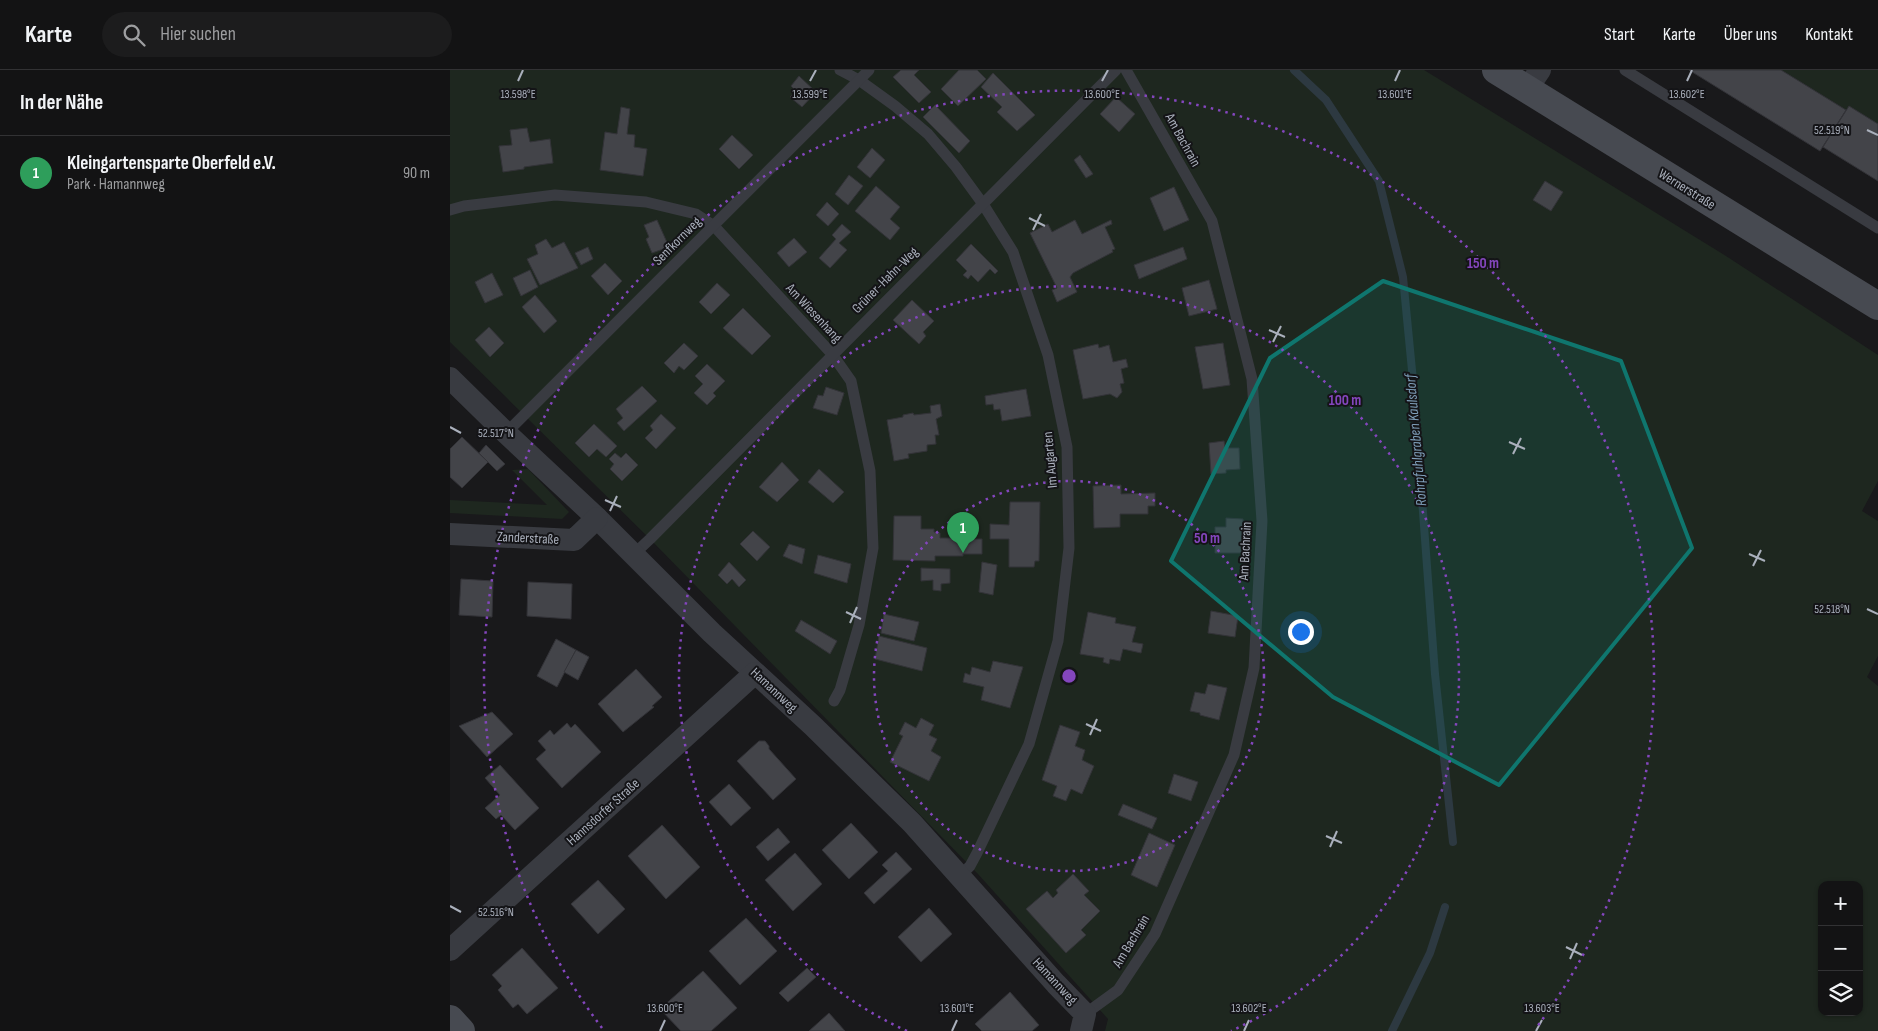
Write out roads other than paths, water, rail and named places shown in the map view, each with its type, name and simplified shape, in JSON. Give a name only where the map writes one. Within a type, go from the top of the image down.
[{"type":"street","name":"Wernerstraße","points":[[1496,70],[1534,79],[1878,306]]},
{"type":"street","name":"Hamannweg","points":[[450,378],[597,518],[712,633],[813,726],[912,823],[1056,984],[1083,1022]]},
{"type":"street","name":"Zanderstraße","points":[[450,534],[574,540],[597,518]]},
{"type":"street","name":"Hannsdorfer Straße","points":[[450,950],[755,672]]},
{"type":"street","points":[[450,1019],[461,1031]]},
{"type":"lane","name":"Im Augarten","points":[[840,70],[859,80],[928,134],[956,167],[983,204],[1014,252],[1048,355],[1066,447],[1069,548],[1058,641],[1029,744],[977,853],[970,866],[960,876]]},
{"type":"lane","name":"Senfkornweg","points":[[506,433],[869,70]]},
{"type":"lane","name":"Grüner-Hahn-Weg","points":[[632,554],[650,539],[1116,70]]},
{"type":"lane","name":"Am Bachrain","points":[[1083,1022],[1118,990],[1155,934],[1234,755],[1254,668],[1262,521],[1252,379],[1212,221],[1126,70]]},
{"type":"lane","points":[[1625,70],[1878,228]]},
{"type":"lane","name":"Am Wiesenhang","points":[[450,210],[464,206],[555,195],[646,202],[696,214],[714,226],[832,354],[851,381],[870,471],[872,548],[859,625],[840,690],[834,701]]},
{"type":"waterway","name":"Rohrpfuhlgraben Kaulsdorf","points":[[1294,70],[1326,100],[1379,181],[1403,277],[1414,391],[1435,674],[1453,842]]},
{"type":"waterway","name":"Rohrpfuhlgraben Kaulsdorf","points":[[1392,1031],[1430,953],[1445,907]]},
{"type":"place","name":"Kleingartensparte Oberfeld e.V.","points":[[963,553]]}]
